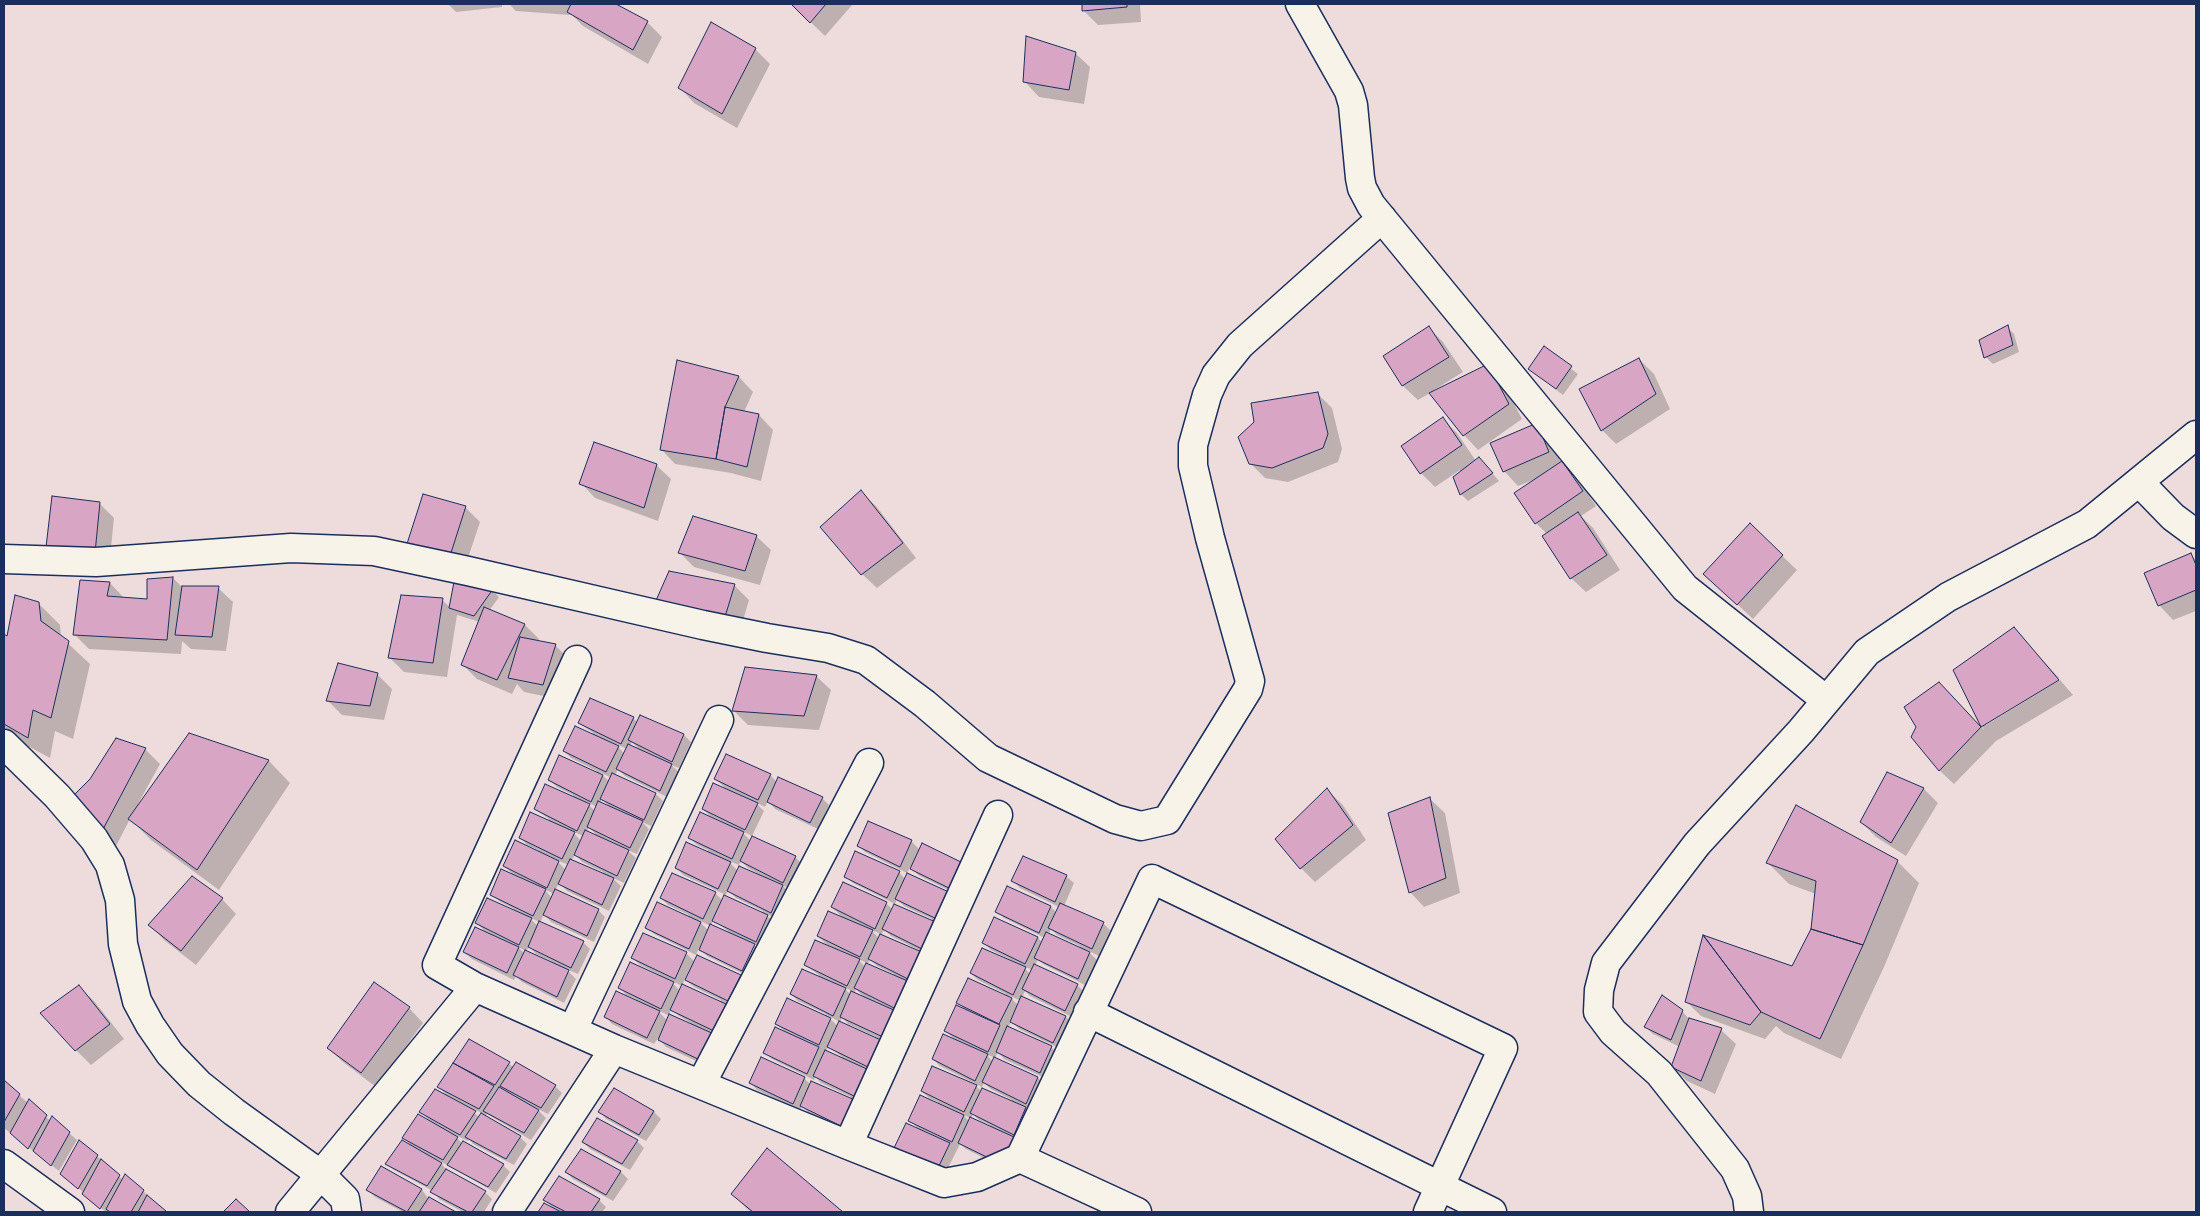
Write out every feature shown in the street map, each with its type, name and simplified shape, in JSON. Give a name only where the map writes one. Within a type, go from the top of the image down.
[{"type":"street","points":[[1300,4],[1349,91],[1353,105],[1362,188],[1371,205],[1686,588],[1826,700]]},
{"type":"street","points":[[4,559],[96,562],[291,548],[374,551],[703,625],[828,648],[866,660],[925,704],[988,758],[1115,819],[1141,826],[1167,820],[1248,690],[1250,681],[1210,538],[1193,466],[1193,445],[1208,395],[1216,376],[1240,345],[1382,218]]},
{"type":"street","points":[[1749,1212],[1747,1196],[1735,1169],[1659,1073],[1613,1032],[1598,1012],[1599,990],[1606,963],[1697,844],[1826,700],[1866,652],[1948,597],[2087,524],[2196,435]]},
{"type":"street","points":[[2139,482],[2173,517],[2196,534]]},
{"type":"street","points":[[577,660],[437,966],[475,987],[573,1029],[614,1049],[848,1146],[944,1183],[977,1177],[1020,1158],[1152,879],[1503,1048],[1428,1212]]},
{"type":"street","points":[[573,1029],[719,720]]},
{"type":"street","points":[[4,744],[57,796],[94,839],[110,865],[120,900],[123,944],[135,994],[150,1025],[170,1054],[199,1084],[234,1112],[320,1174],[345,1199],[347,1212]]},
{"type":"street","points":[[701,1084],[869,763]]},
{"type":"street","points":[[848,1146],[998,815]]},
{"type":"street","points":[[290,1212],[475,987]]},
{"type":"street","points":[[1088,1012],[1440,1188],[1492,1212]]},
{"type":"street","points":[[507,1212],[614,1049]]},
{"type":"street","points":[[1020,1158],[1137,1212]]},
{"type":"street","points":[[4,1164],[70,1212]]},
{"type":"building","points":[[571,4],[616,4],[648,21],[633,50],[567,12]]},
{"type":"building","points":[[791,4],[826,4],[810,23]]},
{"type":"building","points":[[1082,4],[1127,4],[1127,7],[1082,11]]},
{"type":"building","points":[[711,22],[756,48],[722,114],[678,88]]},
{"type":"building","points":[[1026,36],[1076,52],[1069,90],[1023,82]]},
{"type":"building","points":[[2008,325],[2013,345],[1984,358],[1979,340]]},
{"type":"building","points":[[1429,326],[1449,357],[1402,386],[1383,356]]},
{"type":"building","points":[[1544,346],[1572,366],[1556,389],[1528,369]]},
{"type":"building","points":[[1639,358],[1656,394],[1601,431],[1579,389]]},
{"type":"building","points":[[677,360],[739,376],[725,407],[716,459],[660,450]]},
{"type":"building","points":[[1488,364],[1509,404],[1463,436],[1429,393]]},
{"type":"building","points":[[1318,392],[1328,434],[1323,448],[1272,468],[1249,464],[1238,437],[1254,422],[1251,403]]},
{"type":"building","points":[[725,407],[759,414],[747,467],[716,459]]},
{"type":"building","points":[[1443,417],[1462,445],[1420,474],[1401,446]]},
{"type":"building","points":[[1537,423],[1549,452],[1503,472],[1490,443]]},
{"type":"building","points":[[594,442],[657,464],[644,508],[579,484]]},
{"type":"building","points":[[1479,457],[1493,473],[1460,495],[1453,477]]},
{"type":"building","points":[[1562,461],[1583,491],[1535,524],[1514,493]]},
{"type":"building","points":[[861,490],[903,543],[861,575],[820,527]]},
{"type":"building","points":[[423,494],[466,506],[449,559],[405,550]]},
{"type":"building","points":[[52,496],[100,502],[95,553],[46,547]]},
{"type":"building","points":[[1578,512],[1607,555],[1570,579],[1542,536]]},
{"type":"building","points":[[693,516],[757,535],[745,571],[678,553]]},
{"type":"building","points":[[1750,523],[1783,555],[1737,605],[1703,574]]},
{"type":"building","points":[[2191,553],[2196,565],[2196,590],[2158,606],[2144,573]]},
{"type":"building","points":[[669,571],[735,584],[724,620],[654,605]]},
{"type":"building","points":[[173,577],[167,640],[73,635],[80,580],[110,582],[107,596],[147,599],[147,579]]},
{"type":"building","points":[[454,582],[493,589],[474,616],[449,608]]},
{"type":"building","points":[[182,586],[219,586],[212,637],[175,635]]},
{"type":"building","points":[[15,595],[39,602],[41,621],[69,641],[51,718],[33,710],[28,738],[4,724],[4,634],[7,636]]},
{"type":"building","points":[[401,595],[443,598],[433,663],[388,658]]},
{"type":"building","points":[[484,607],[525,624],[497,680],[461,665]]},
{"type":"building","points":[[2014,627],[2059,680],[1981,727],[1953,670]]},
{"type":"building","points":[[520,637],[556,644],[543,685],[508,678]]},
{"type":"building","points":[[338,663],[378,673],[370,706],[326,701]]},
{"type":"building","points":[[745,667],[817,675],[804,716],[732,711]]},
{"type":"building","points":[[1939,682],[1981,727],[1939,771],[1911,737],[1916,727],[1904,707]]},
{"type":"building","points":[[590,698],[634,717],[621,744],[578,723]]},
{"type":"building","points":[[640,715],[684,734],[672,762],[628,740]]},
{"type":"building","points":[[575,726],[619,746],[606,772],[563,751]]},
{"type":"building","points":[[189,733],[269,760],[197,870],[128,819]]},
{"type":"building","points":[[116,738],[146,748],[101,833],[70,799],[90,779]]},
{"type":"building","points":[[628,744],[672,764],[660,791],[616,769]]},
{"type":"building","points":[[726,754],[771,774],[758,800],[714,779]]},
{"type":"building","points":[[559,755],[603,775],[591,802],[548,780]]},
{"type":"building","points":[[1887,772],[1924,788],[1891,843],[1860,822]]},
{"type":"building","points":[[612,773],[656,793],[644,820],[600,799]]},
{"type":"building","points":[[778,777],[823,797],[810,823],[767,802]]},
{"type":"building","points":[[713,783],[758,803],[745,830],[702,809]]},
{"type":"building","points":[[545,784],[590,804],[577,831],[534,809]]},
{"type":"building","points":[[1327,788],[1353,825],[1300,869],[1275,839]]},
{"type":"building","points":[[1430,797],[1446,878],[1409,893],[1388,813]]},
{"type":"building","points":[[598,801],[643,821],[630,848],[587,827]]},
{"type":"building","points":[[1796,805],[1898,860],[1863,945],[1811,929],[1816,881],[1766,863]]},
{"type":"building","points":[[530,812],[575,832],[562,859],[519,838]]},
{"type":"building","points":[[700,812],[744,832],[732,859],[688,838]]},
{"type":"building","points":[[868,821],[912,840],[900,867],[857,846]]},
{"type":"building","points":[[585,830],[629,850],[617,876],[574,855]]},
{"type":"building","points":[[752,836],[796,856],[783,883],[740,861]]},
{"type":"building","points":[[515,840],[559,861],[547,888],[503,866]]},
{"type":"building","points":[[686,842],[731,862],[718,889],[675,868]]},
{"type":"building","points":[[922,843],[965,864],[953,890],[910,869]]},
{"type":"building","points":[[855,851],[900,871],[887,898],[844,877]]},
{"type":"building","points":[[1023,856],[1067,875],[1055,902],[1011,881]]},
{"type":"building","points":[[570,859],[614,878],[602,905],[558,884]]},
{"type":"building","points":[[739,866],[783,885],[771,913],[727,891]]},
{"type":"building","points":[[501,869],[546,889],[533,916],[490,895]]},
{"type":"building","points":[[672,873],[716,892],[703,919],[660,898]]},
{"type":"building","points":[[907,873],[951,893],[939,920],[895,899]]},
{"type":"building","points":[[192,876],[223,898],[181,951],[148,925]]},
{"type":"building","points":[[843,882],[887,902],[875,929],[831,907]]},
{"type":"building","points":[[1007,886],[1051,906],[1039,933],[995,912]]},
{"type":"building","points":[[555,889],[599,909],[587,936],[543,915]]},
{"type":"building","points":[[724,895],[768,915],[756,942],[712,921]]},
{"type":"building","points":[[487,898],[532,918],[519,945],[475,923]]},
{"type":"building","points":[[657,902],[701,922],[689,949],[645,928]]},
{"type":"building","points":[[1060,903],[1104,922],[1092,949],[1048,928]]},
{"type":"building","points":[[894,904],[938,923],[926,951],[882,929]]},
{"type":"building","points":[[828,911],[873,930],[860,957],[817,936]]},
{"type":"building","points":[[994,917],[1038,937],[1025,964],[982,943]]},
{"type":"building","points":[[539,921],[584,941],[571,968],[528,947]]},
{"type":"building","points":[[710,924],[755,944],[742,971],[699,950]]},
{"type":"building","points":[[475,927],[519,947],[507,973],[463,952]]},
{"type":"building","points":[[1811,929],[1863,945],[1820,1039],[1761,1012],[1703,935],[1792,966]]},
{"type":"building","points":[[1046,932],[1090,952],[1078,979],[1034,958]]},
{"type":"building","points":[[643,933],[687,952],[675,979],[631,958]]},
{"type":"building","points":[[880,934],[924,953],[912,981],[868,959]]},
{"type":"building","points":[[1703,935],[1761,1012],[1750,1025],[1685,1002]]},
{"type":"building","points":[[815,940],[860,959],[847,986],[804,965]]},
{"type":"building","points":[[982,948],[1026,967],[1013,995],[970,973]]},
{"type":"building","points":[[525,950],[569,970],[557,997],[513,975]]},
{"type":"building","points":[[697,955],[741,975],[728,1001],[685,980]]},
{"type":"building","points":[[630,962],[674,982],[661,1009],[618,988]]},
{"type":"building","points":[[866,963],[910,982],[898,1010],[854,988]]},
{"type":"building","points":[[1034,964],[1078,984],[1065,1011],[1022,989]]},
{"type":"building","points":[[802,969],[846,988],[833,1016],[790,994]]},
{"type":"building","points":[[968,978],[1012,998],[999,1024],[956,1003]]},
{"type":"building","points":[[374,982],[410,1007],[361,1073],[327,1048]]},
{"type":"building","points":[[682,984],[726,1004],[714,1031],[670,1010]]},
{"type":"building","points":[[79,985],[110,1024],[75,1051],[40,1013]]},
{"type":"building","points":[[616,991],[660,1011],[647,1038],[604,1017]]},
{"type":"building","points":[[851,991],[896,1011],[883,1037],[840,1017]]},
{"type":"building","points":[[1662,995],[1683,1010],[1671,1040],[1644,1027]]},
{"type":"building","points":[[1021,996],[1066,1016],[1053,1043],[1010,1022]]},
{"type":"building","points":[[787,998],[831,1018],[819,1045],[775,1024]]},
{"type":"building","points":[[956,1005],[1000,1025],[988,1052],[944,1031]]},
{"type":"building","points":[[669,1014],[714,1034],[702,1061],[658,1040]]},
{"type":"building","points":[[1689,1018],[1722,1028],[1701,1081],[1671,1067]]},
{"type":"building","points":[[839,1021],[883,1041],[870,1068],[827,1047]]},
{"type":"building","points":[[1007,1026],[1052,1046],[1040,1073],[996,1052]]},
{"type":"building","points":[[775,1027],[819,1047],[807,1074],[763,1053]]},
{"type":"building","points":[[943,1034],[988,1054],[975,1081],[932,1059]]},
{"type":"building","points":[[469,1039],[510,1062],[495,1085],[453,1063]]},
{"type":"building","points":[[825,1050],[869,1070],[856,1097],[813,1076]]},
{"type":"building","points":[[761,1057],[805,1077],[793,1104],[749,1083]]},
{"type":"building","points":[[994,1057],[1038,1077],[1026,1104],[982,1082]]},
{"type":"building","points":[[516,1062],[556,1085],[541,1108],[500,1086]]},
{"type":"building","points":[[453,1063],[494,1086],[479,1109],[437,1087]]},
{"type":"building","points":[[932,1066],[977,1085],[964,1112],[921,1091]]},
{"type":"building","points":[[4,1080],[20,1094],[4,1122]]},
{"type":"building","points":[[811,1081],[855,1100],[843,1127],[800,1106]]},
{"type":"building","points":[[499,1087],[539,1110],[524,1133],[483,1111]]},
{"type":"building","points":[[614,1088],[654,1111],[639,1135],[598,1112]]},
{"type":"building","points":[[982,1088],[1026,1107],[1014,1135],[970,1113]]},
{"type":"building","points":[[435,1089],[476,1111],[460,1135],[419,1112]]},
{"type":"building","points":[[920,1095],[964,1115],[952,1142],[908,1121]]},
{"type":"building","points":[[29,1099],[47,1115],[28,1149],[10,1133]]},
{"type":"building","points":[[481,1113],[521,1136],[506,1159],[465,1137]]},
{"type":"building","points":[[418,1114],[458,1137],[443,1160],[402,1138]]},
{"type":"building","points":[[52,1116],[70,1132],[51,1166],[33,1151]]},
{"type":"building","points":[[970,1117],[1014,1137],[1001,1164],[958,1143]]},
{"type":"building","points":[[597,1118],[638,1140],[622,1164],[582,1142]]},
{"type":"building","points":[[906,1123],[950,1143],[937,1170],[894,1148]]},
{"type":"building","points":[[79,1140],[98,1155],[78,1189],[60,1174]]},
{"type":"building","points":[[402,1140],[442,1163],[427,1186],[385,1164]]},
{"type":"building","points":[[463,1141],[504,1164],[488,1187],[447,1165]]},
{"type":"building","points":[[767,1148],[843,1212],[753,1212],[731,1194]]},
{"type":"building","points":[[581,1149],[621,1171],[606,1195],[565,1172]]},
{"type":"building","points":[[101,1159],[120,1175],[100,1209],[82,1194]]},
{"type":"building","points":[[381,1166],[422,1189],[407,1212],[366,1190]]},
{"type":"building","points":[[446,1169],[486,1191],[472,1212],[468,1212],[430,1192]]},
{"type":"building","points":[[125,1174],[144,1190],[131,1212],[110,1212],[106,1209]]},
{"type":"building","points":[[559,1176],[600,1199],[591,1212],[566,1212],[543,1200]]},
{"type":"building","points":[[147,1195],[166,1211],[138,1212]]},
{"type":"building","points":[[429,1197],[456,1212],[419,1212]]},
{"type":"building","points":[[236,1199],[250,1212],[223,1212]]},
{"type":"building","points":[[544,1203],[561,1212],[538,1212]]}]
